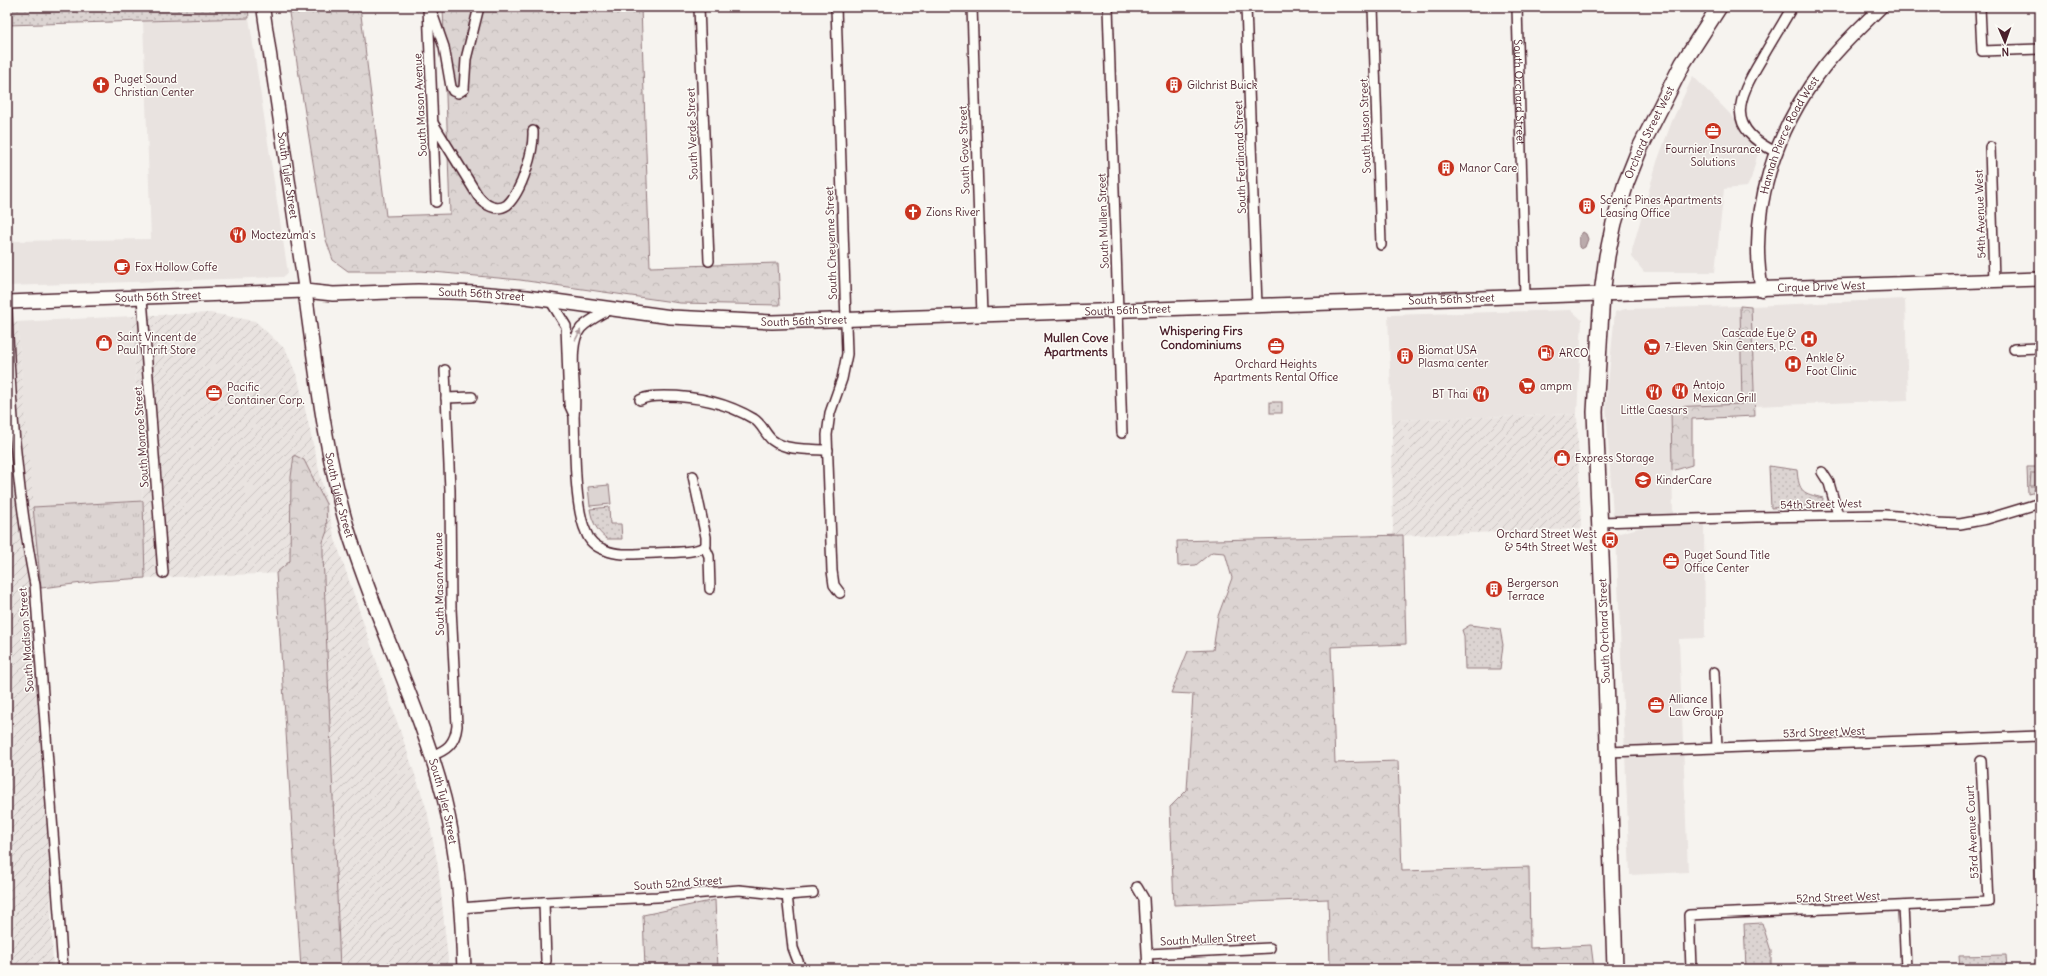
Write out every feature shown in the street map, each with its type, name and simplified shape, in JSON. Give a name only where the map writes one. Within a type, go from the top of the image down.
[{"type":"main road","name":"Orchard Street West","points":[[1602,294],[1607,256],[1614,223],[1635,161],[1683,64],[1719,7]]},
{"type":"main road","name":"Cirque Drive West","points":[[1602,294],[1762,290],[2040,279]]},
{"type":"main road","name":"South 56th Street","points":[[7,302],[304,291],[333,294],[418,291],[464,292],[550,300],[665,316],[772,322],[1602,294]]},
{"type":"main road","name":"South Tyler Street","points":[[304,291],[322,411],[342,508],[356,553],[431,756],[451,828],[461,908],[464,969]]},
{"type":"main road","name":"South Orchard Street","points":[[1602,294],[1595,412],[1615,969]]},
{"type":"street","name":"South Tyler Street","points":[[263,7],[304,291]]},
{"type":"street","points":[[429,7],[444,47],[451,87],[453,91],[458,93],[464,89],[466,59],[479,7]]},
{"type":"street","name":"South Mason Avenue","points":[[429,7],[436,202]]},
{"type":"street","name":"South Verde Street","points":[[699,7],[709,261]]},
{"type":"street","name":"South Cheyenne Street","points":[[836,7],[847,354],[842,379],[828,421],[828,450],[832,571],[834,585],[840,593]]},
{"type":"street","name":"South Gove Street","points":[[972,7],[982,316]]},
{"type":"street","name":"South Mullen Street","points":[[1108,7],[1122,433]]},
{"type":"street","name":"South Ferdinand Street","points":[[1246,7],[1257,306]]},
{"type":"street","name":"South Huson Street","points":[[1373,7],[1381,245]]},
{"type":"street","name":"South Orchard Street","points":[[1517,7],[1525,296]]},
{"type":"street","points":[[1776,152],[1764,145],[1748,132],[1741,118],[1740,105],[1747,83],[1792,7]]},
{"type":"street","name":"Hannah Pierce Road West","points":[[1762,290],[1758,265],[1759,230],[1765,189],[1776,152],[1792,116],[1817,76],[1881,7]]},
{"type":"street","points":[[1980,7],[1982,52],[2040,49]]},
{"type":"street","points":[[433,123],[478,196],[485,203],[496,208],[507,205],[516,193],[531,155],[534,131]]},
{"type":"street","name":"54th Avenue West","points":[[1990,147],[1994,281]]},
{"type":"street","name":"South Monroe Street","points":[[142,298],[163,573]]},
{"type":"street","points":[[550,300],[566,326],[569,404],[574,415]]},
{"type":"street","points":[[610,309],[586,324],[575,338],[576,403],[574,415],[578,502],[584,528],[593,543],[606,551],[622,554],[694,550],[705,547]]},
{"type":"street","name":"South Madison Street","points":[[7,310],[11,409],[25,526],[35,585],[63,969]]},
{"type":"street","points":[[2014,349],[2040,348]]},
{"type":"street","name":"South Mason Avenue","points":[[431,756],[450,747],[454,739],[457,726],[450,608],[450,490],[445,370]]},
{"type":"street","points":[[446,398],[472,396]]},
{"type":"street","points":[[640,400],[652,396],[684,396],[700,398],[754,418],[770,438],[779,444],[790,447],[828,450]]},
{"type":"street","points":[[1822,472],[1829,483],[1838,515]]},
{"type":"street","points":[[693,476],[705,532],[705,547],[709,556],[710,590]]},
{"type":"street","name":"54th Street West","points":[[1600,522],[1838,515],[1898,516],[1937,523],[1960,524],[1993,517],[2040,503]]},
{"type":"street","points":[[1714,672],[1717,748]]},
{"type":"street","name":"53rd Street West","points":[[1608,752],[2040,736]]},
{"type":"street","name":"53rd Avenue Court","points":[[1981,761],[1988,902]]},
{"type":"street","name":"South Mullen Street","points":[[1137,887],[1144,899],[1148,969]]},
{"type":"street","name":"South 52nd Street","points":[[461,908],[544,902],[657,898],[740,890],[787,895],[813,893]]},
{"type":"street","points":[[787,895],[793,948],[801,969]]},
{"type":"street","points":[[544,902],[546,961]]},
{"type":"street","name":"52nd Street West","points":[[1691,969],[1689,915],[1988,902]]},
{"type":"street","points":[[1903,906],[1906,969]]},
{"type":"street","name":"South Mullen Street","points":[[1148,954],[1270,948]]},
{"type":"shaded area","points":[[249,18],[288,273],[283,277],[7,286],[7,123],[12,241],[151,239],[143,21]]},
{"type":"shaded area","points":[[1693,76],[1764,149],[1757,156],[1751,179],[1747,187],[1724,189],[1715,272],[1644,272],[1632,257],[1632,250],[1657,162],[1672,121]]},
{"type":"shaded area","points":[[1583,232],[1586,234],[1588,239],[1585,247],[1581,249],[1579,247],[1579,237]]},
{"type":"shaded area","points":[[1905,299],[1908,400],[1755,406],[1751,306]]},
{"type":"shaded area","points":[[1740,306],[1742,405],[1671,407],[1673,514],[1613,517],[1606,405],[1615,312],[1625,309]]},
{"type":"shaded area","points":[[1571,310],[1582,320],[1577,414],[1392,420],[1388,315]]},
{"type":"shaded area","points":[[210,313],[255,321],[286,350],[298,379],[335,539],[427,810],[438,866],[449,969],[332,969],[314,572],[145,578],[143,501],[132,316]]},
{"type":"shaded area","points":[[132,316],[143,501],[33,507],[17,322]]},
{"type":"shaded area","points":[[17,322],[41,588],[53,969],[7,969],[7,323]]},
{"type":"shaded area","points":[[1577,414],[1581,529],[1393,536],[1392,420]]},
{"type":"shaded area","points":[[1704,523],[1705,638],[1679,639],[1688,872],[1630,875],[1616,534],[1638,528]]},
{"type":"green space","points":[[7,7],[248,7],[249,18],[7,25]]},
{"type":"green space","points":[[288,7],[360,7],[386,216],[450,214],[443,7],[641,7],[650,267],[778,263],[780,305],[680,303],[520,280],[422,271],[348,271],[333,260],[325,237]]},
{"type":"green space","points":[[1740,306],[1751,307],[1755,416],[1692,419],[1692,465],[1672,471],[1671,407],[1742,404]]},
{"type":"green space","points":[[1270,402],[1282,402],[1282,413],[1270,413]]},
{"type":"green space","points":[[294,455],[304,460],[326,504],[327,531],[323,542],[323,554],[340,969],[301,969],[276,573],[290,561],[291,477]]},
{"type":"green space","points":[[1769,466],[1797,470],[1799,483],[1803,491],[1823,498],[1822,505],[1771,508]]},
{"type":"green space","points":[[2027,467],[2040,467],[2040,491],[2028,494]]},
{"type":"green space","points":[[2031,473],[2040,473],[2040,486],[2030,486]]},
{"type":"green space","points":[[609,485],[611,504],[590,506],[588,487]]},
{"type":"green space","points":[[143,501],[145,578],[99,581],[41,588],[33,507]]},
{"type":"green space","points":[[609,507],[610,524],[621,524],[622,539],[607,539],[600,533],[592,518],[590,509]]},
{"type":"green space","points":[[1403,535],[1406,644],[1331,647],[1335,763],[1398,761],[1402,871],[1529,867],[1530,948],[1591,945],[1594,969],[1238,969],[1238,967],[1330,964],[1328,899],[1174,905],[1170,807],[1187,790],[1193,694],[1171,693],[1188,651],[1213,650],[1218,616],[1232,578],[1225,553],[1212,552],[1196,565],[1178,566],[1177,541]]},
{"type":"green space","points":[[1470,625],[1500,629],[1503,645],[1500,669],[1465,669],[1464,636],[1462,630]]},
{"type":"green space","points":[[2040,849],[2040,969],[2038,969],[2034,850]]},
{"type":"green space","points":[[715,900],[718,969],[645,969],[643,915]]},
{"type":"green space","points":[[1762,923],[1771,951],[1771,969],[1746,969],[1744,924]]},
{"type":"green space","points":[[2006,955],[2007,969],[1960,969],[1959,956]]},
{"type":"place","name":"Puget Sound Christian Center","points":[[101,85]]},
{"type":"place","name":"Gilchrist Buick","points":[[1174,85]]},
{"type":"place","name":"Fournier Insurance Solutions","points":[[1713,131]]},
{"type":"place","name":"Manor Care","points":[[1446,168]]},
{"type":"place","name":"Scenic Pines Apartments Leasing Office","points":[[1587,206]]},
{"type":"place","name":"Zions River","points":[[913,212]]},
{"type":"place","name":"Moctezuma's","points":[[238,235]]},
{"type":"place","name":"Fox Hollow Coffe","points":[[122,267]]},
{"type":"place","name":"Cascade Eye & Skin Centers, P.C.","points":[[1809,339]]},
{"type":"place","name":"Saint Vincent de Paul Thrift Store","points":[[104,343]]},
{"type":"place","name":"Orchard Heights Apartments Rental Office","points":[[1276,346]]},
{"type":"place","name":"7-Eleven","points":[[1652,347]]},
{"type":"place","name":"ARCO","points":[[1546,353]]},
{"type":"place","name":"Biomat USA Plasma center","points":[[1405,356]]},
{"type":"place","name":"Ankle & Foot Clinic","points":[[1793,364]]},
{"type":"place","name":"ampm","points":[[1527,386]]},
{"type":"place","name":"Antojo Mexican Grill","points":[[1680,391]]},
{"type":"place","name":"Little Caesars","points":[[1654,392]]},
{"type":"place","name":"Pacific Container Corp.","points":[[214,393]]},
{"type":"place","name":"BT Thai","points":[[1481,394]]},
{"type":"place","name":"Express Storage","points":[[1562,458]]},
{"type":"place","name":"KinderCare","points":[[1643,480]]},
{"type":"place","name":"Orchard Street West & 54th Street West","points":[[1610,540]]},
{"type":"place","name":"Puget Sound Title Office Center","points":[[1671,561]]},
{"type":"place","name":"Bergerson Terrace","points":[[1494,589]]},
{"type":"place","name":"Alliance Law Group","points":[[1656,705]]},
{"type":"district","name":"Whispering Firs Condominiums","points":[[1201,338]]},
{"type":"district","name":"Mullen Cove Apartments","points":[[1076,345]]}]
